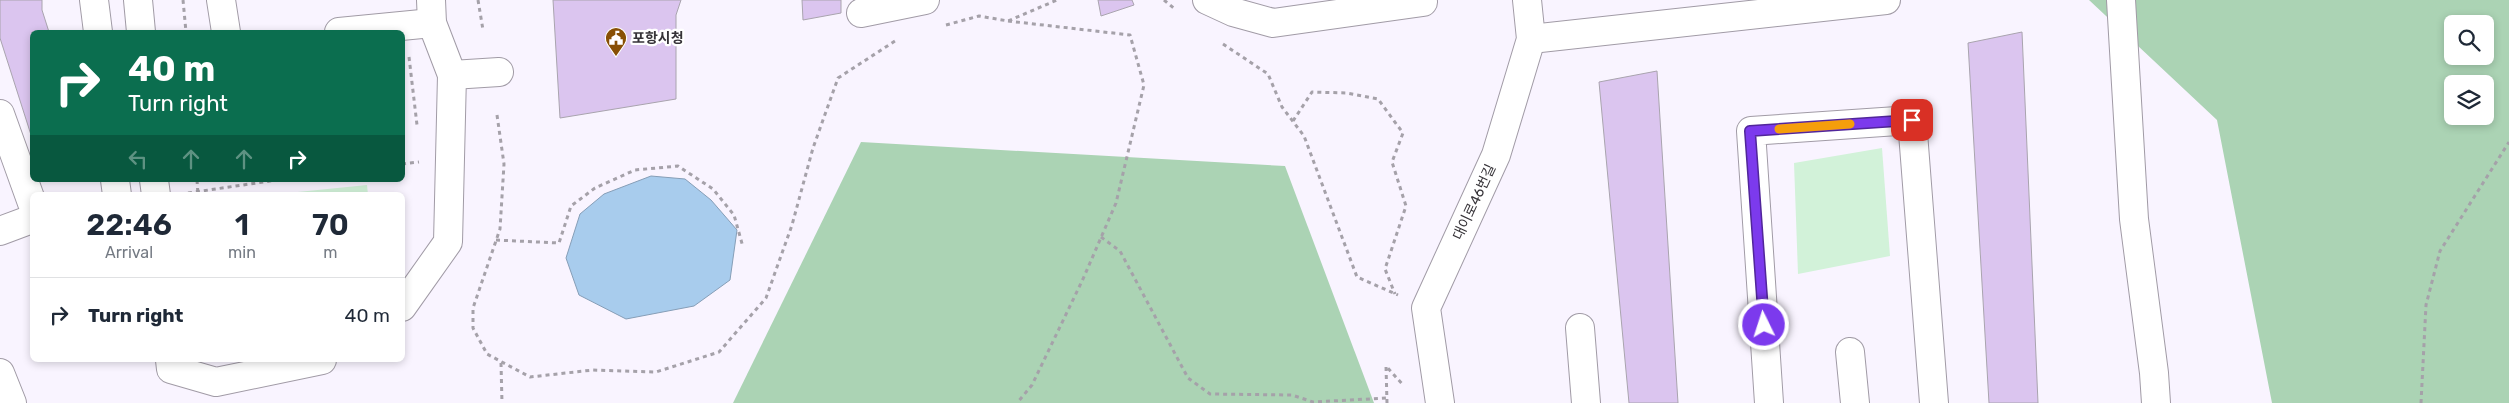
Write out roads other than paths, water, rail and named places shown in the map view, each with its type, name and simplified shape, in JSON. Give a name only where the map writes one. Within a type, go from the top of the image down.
[{"type":"street","points":[[94,0],[98,30]]},
{"type":"street","points":[[138,0],[141,30]]},
{"type":"street","points":[[222,0],[226,30]]},
{"type":"street","points":[[861,13],[925,0]]},
{"type":"street","points":[[1207,0],[1234,12],[1273,23],[1422,2],[1422,0]]},
{"type":"street","name":"대이로46번길","points":[[1440,403],[1426,308],[1496,155],[1531,39],[1527,0]]},
{"type":"street","points":[[1531,39],[1886,0]]},
{"type":"street","points":[[2121,0],[2134,219],[2154,373],[2156,403]]},
{"type":"street","points":[[360,30],[371,29],[432,11],[452,74],[448,242],[405,303]]},
{"type":"street","points":[[452,74],[499,72]]},
{"type":"street","points":[[0,114],[30,197]]},
{"type":"street","points":[[1769,403],[1750,131],[1912,120],[1934,403]]},
{"type":"street","points":[[0,231],[30,220]]},
{"type":"street","points":[[1580,328],[1586,403]]},
{"type":"street","points":[[1850,352],[1855,403]]},
{"type":"street","points":[[170,362],[171,369],[216,382],[312,362]]},
{"type":"street","points":[[0,373],[12,403]]},
{"type":"water","points":[[651,176],[685,179],[711,200],[737,230],[730,280],[694,306],[626,319],[579,295],[566,258],[580,214],[604,194]]},
{"type":"place","name":"포항시청","points":[[616,57]]}]
